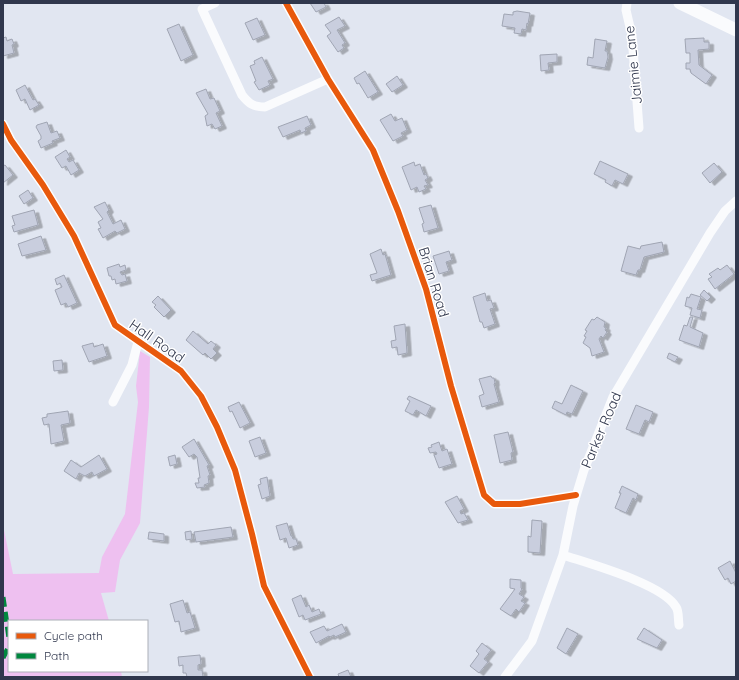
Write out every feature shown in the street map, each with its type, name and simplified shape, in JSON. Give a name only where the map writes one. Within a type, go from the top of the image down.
[{"type":"main road","points":[[680,3],[736,30]]},
{"type":"street","points":[[215,3],[202,9],[242,95],[248,103],[256,107],[265,107],[328,79]]},
{"type":"street","name":"Brian Road","points":[[286,3],[328,79],[372,150],[398,211],[426,289],[451,386],[484,496],[494,504],[520,504],[576,495]]},
{"type":"street","name":"Jaimie Lane","points":[[627,3],[626,10],[632,36],[639,128]]},
{"type":"street","name":"Hall Road","points":[[3,124],[11,140],[43,185],[74,236],[114,323],[123,332],[180,371],[201,396],[234,470],[252,534],[264,586],[310,677]]},
{"type":"street","name":"Parker Road","points":[[506,677],[532,641],[563,555],[576,495],[584,470],[613,397],[710,233],[725,211],[736,201]]},
{"type":"street","points":[[113,402],[132,365],[138,342]]},
{"type":"street","points":[[563,555],[651,586],[666,595],[677,607],[679,625]]},
{"type":"shaded area","points":[[140,351],[150,357],[149,407],[140,523],[120,560],[115,592],[101,593],[109,620],[8,620],[8,672],[121,672],[122,677],[3,677],[3,525],[13,574],[99,573],[102,557],[125,514],[138,402],[136,386]]},
{"type":"building","points":[[310,3],[324,3],[326,7],[316,12]]},
{"type":"building","points":[[517,11],[530,13],[526,30],[522,29],[521,34],[514,33],[515,28],[502,26],[504,14],[513,15],[513,12]]},
{"type":"building","points":[[339,17],[345,26],[337,30],[345,43],[342,45],[344,48],[338,52],[327,36],[331,33],[325,25]]},
{"type":"building","points":[[257,18],[265,35],[253,40],[245,23]]},
{"type":"building","points":[[179,24],[193,55],[181,61],[167,29]]},
{"type":"building","points":[[6,37],[7,41],[12,39],[14,44],[12,45],[14,53],[3,56],[3,38]]},
{"type":"building","points":[[704,38],[704,42],[709,42],[709,49],[698,50],[699,65],[712,75],[706,84],[691,73],[690,69],[686,69],[686,63],[690,63],[690,53],[686,53],[685,39]]},
{"type":"building","points":[[595,39],[607,41],[605,51],[607,51],[608,57],[605,68],[587,65],[588,57],[593,58]]},
{"type":"building","points":[[557,54],[557,62],[548,63],[549,70],[541,71],[540,55]]},
{"type":"building","points":[[262,57],[273,79],[268,81],[270,85],[259,90],[254,82],[256,81],[250,66],[255,64],[254,61]]},
{"type":"building","points":[[365,71],[378,92],[368,98],[359,83],[357,84],[354,78]]},
{"type":"building","points":[[397,76],[403,85],[392,92],[386,84]]},
{"type":"building","points":[[25,85],[33,100],[35,99],[39,105],[30,110],[25,99],[21,101],[16,90]]},
{"type":"building","points":[[206,89],[210,99],[214,98],[220,111],[216,113],[222,126],[215,129],[212,124],[207,126],[205,116],[208,114],[196,93]]},
{"type":"building","points":[[391,114],[395,121],[402,118],[407,130],[401,133],[403,136],[393,141],[380,120]]},
{"type":"building","points":[[307,116],[311,125],[305,128],[306,131],[301,133],[300,130],[283,137],[278,127]]},
{"type":"building","points":[[47,122],[51,133],[57,131],[60,138],[41,148],[38,141],[41,139],[41,136],[36,127],[37,125]]},
{"type":"building","points":[[66,150],[70,157],[67,159],[69,162],[73,160],[79,170],[71,175],[66,166],[62,168],[55,157]]},
{"type":"building","points":[[600,161],[628,174],[623,184],[615,180],[612,186],[605,182],[606,180],[594,174]]},
{"type":"building","points":[[414,162],[415,166],[420,164],[424,175],[426,174],[428,178],[425,180],[428,185],[424,186],[426,189],[419,192],[417,187],[411,190],[402,167]]},
{"type":"building","points":[[714,163],[722,172],[710,183],[702,173]]},
{"type":"building","points":[[5,165],[13,175],[3,183],[3,166]]},
{"type":"building","points":[[28,190],[33,198],[24,204],[19,196]]},
{"type":"building","points":[[105,202],[109,210],[107,212],[113,224],[121,220],[125,229],[117,233],[115,231],[103,238],[98,229],[101,228],[98,222],[103,219],[94,207]]},
{"type":"building","points":[[431,205],[438,228],[424,232],[422,224],[424,223],[419,208]]},
{"type":"building","points":[[34,210],[38,225],[14,232],[12,226],[15,225],[12,216]]},
{"type":"building","points":[[41,236],[46,250],[22,256],[18,244]]},
{"type":"building","points":[[662,242],[664,252],[644,257],[640,270],[638,270],[636,275],[621,271],[628,246],[640,249],[641,246]]},
{"type":"building","points":[[381,249],[383,255],[385,254],[391,275],[372,281],[370,275],[377,273],[370,254]]},
{"type":"building","points":[[449,251],[452,260],[446,262],[449,271],[439,274],[433,256]]},
{"type":"building","points":[[119,264],[120,267],[125,265],[126,270],[120,272],[122,275],[125,274],[127,281],[116,284],[115,279],[112,280],[111,276],[109,276],[107,268]]},
{"type":"building","points":[[727,265],[734,274],[715,289],[708,279],[712,277],[709,274],[718,268],[720,270]]},
{"type":"building","points":[[64,275],[77,303],[68,307],[66,303],[61,305],[55,290],[62,287],[60,283],[57,285],[55,279]]},
{"type":"building","points":[[704,290],[711,297],[707,301],[700,295]]},
{"type":"building","points":[[485,293],[487,301],[491,300],[494,308],[490,309],[495,324],[484,328],[482,322],[480,322],[473,297]]},
{"type":"building","points":[[691,294],[701,297],[697,309],[702,310],[700,318],[690,315],[692,308],[685,306],[687,297],[689,298]]},
{"type":"building","points":[[158,296],[171,310],[164,317],[154,307],[156,305],[152,302]]},
{"type":"building","points":[[597,317],[605,322],[604,327],[606,328],[605,330],[607,332],[603,338],[601,336],[599,339],[604,352],[592,356],[590,348],[583,343],[586,337],[584,336],[587,331],[585,330],[592,319],[594,320]]},
{"type":"building","points":[[690,317],[693,317],[690,327],[703,333],[699,347],[679,340],[684,325],[687,326]]},
{"type":"building","points":[[405,324],[407,353],[398,355],[397,347],[392,348],[391,341],[396,340],[394,326]]},
{"type":"building","points":[[193,331],[208,344],[211,341],[216,345],[213,349],[217,353],[211,359],[205,353],[203,355],[186,340]]},
{"type":"building","points":[[93,343],[94,347],[103,344],[107,356],[89,362],[82,346]]},
{"type":"building","points":[[669,353],[678,357],[675,362],[667,358]]},
{"type":"building","points":[[62,360],[63,370],[54,371],[53,361]]},
{"type":"building","points":[[491,376],[494,378],[494,384],[499,402],[482,407],[479,396],[484,394],[479,379]]},
{"type":"building","points":[[571,385],[583,391],[572,414],[567,412],[566,415],[552,408],[555,401],[562,404]]},
{"type":"building","points":[[409,396],[431,406],[426,416],[416,410],[413,415],[405,411],[410,401],[407,399]]},
{"type":"building","points":[[239,402],[250,423],[240,428],[232,411],[230,412],[228,407]]},
{"type":"building","points":[[636,405],[653,412],[649,422],[645,420],[639,434],[626,429]]},
{"type":"building","points":[[68,411],[70,423],[61,425],[64,441],[51,444],[49,424],[44,425],[42,418],[47,417],[47,414]]},
{"type":"building","points":[[508,432],[513,452],[511,453],[512,460],[500,463],[494,435]]},
{"type":"building","points":[[260,437],[266,453],[255,457],[249,441]]},
{"type":"building","points":[[194,439],[209,465],[207,466],[210,475],[208,476],[209,483],[204,485],[205,487],[197,488],[195,483],[199,483],[198,478],[200,478],[197,457],[194,454],[189,457],[182,447]]},
{"type":"building","points":[[439,442],[442,451],[447,449],[452,464],[439,468],[434,455],[437,454],[436,452],[430,453],[428,448]]},
{"type":"building","points":[[99,455],[107,469],[94,476],[92,472],[85,476],[79,473],[76,479],[64,471],[71,460],[81,467]]},
{"type":"building","points":[[175,455],[177,464],[170,466],[168,457]]},
{"type":"building","points":[[267,477],[270,496],[262,499],[258,485],[261,484],[260,479]]},
{"type":"building","points":[[622,486],[638,494],[636,500],[633,498],[626,513],[615,508]]},
{"type":"building","points":[[457,496],[464,509],[460,511],[461,514],[464,513],[468,520],[458,523],[445,502]]},
{"type":"building","points":[[532,520],[542,521],[540,553],[528,552],[528,536],[531,537]]},
{"type":"building","points":[[287,523],[291,536],[293,539],[296,539],[298,545],[289,548],[286,538],[280,540],[276,526]]},
{"type":"building","points":[[231,527],[233,537],[196,542],[194,532]]},
{"type":"building","points":[[191,531],[192,539],[186,540],[185,532]]},
{"type":"building","points":[[149,532],[164,534],[164,541],[148,539]]},
{"type":"building","points":[[730,561],[736,573],[736,581],[731,584],[728,578],[725,580],[718,568]]},
{"type":"building","points":[[510,579],[521,580],[522,589],[519,594],[524,597],[521,601],[525,603],[519,612],[516,609],[511,616],[500,609],[515,589],[510,588]]},
{"type":"building","points":[[301,595],[306,607],[309,605],[312,612],[319,609],[321,614],[305,620],[303,615],[299,617],[292,599]]},
{"type":"building","points":[[183,600],[187,613],[190,612],[195,628],[181,632],[179,621],[175,622],[170,604]]},
{"type":"building","points":[[342,624],[346,632],[335,637],[334,635],[329,636],[316,643],[310,632],[324,626],[327,631]]},
{"type":"building","points":[[567,628],[578,634],[566,654],[557,648]]},
{"type":"building","points":[[644,628],[662,640],[657,648],[637,639]]},
{"type":"building","points":[[482,643],[491,650],[484,659],[488,662],[479,673],[470,666],[479,654],[476,651]]},
{"type":"building","points":[[200,655],[201,664],[198,665],[198,670],[202,670],[203,677],[187,677],[186,673],[183,673],[183,665],[179,666],[178,657]]},
{"type":"building","points":[[348,670],[351,677],[339,677],[338,674]]},
{"type":"marked path","points":[[3,597],[8,631]]},
{"type":"marked path","points":[[3,658],[8,648]]},
{"type":"cycle path","points":[[286,3],[328,79],[373,150],[398,211],[426,289],[451,386],[484,495],[494,504],[520,504],[576,495]]},
{"type":"cycle path","points":[[3,124],[11,140],[43,185],[74,236],[115,325],[181,371],[201,396],[217,427],[235,470],[264,586],[310,677]]}]
